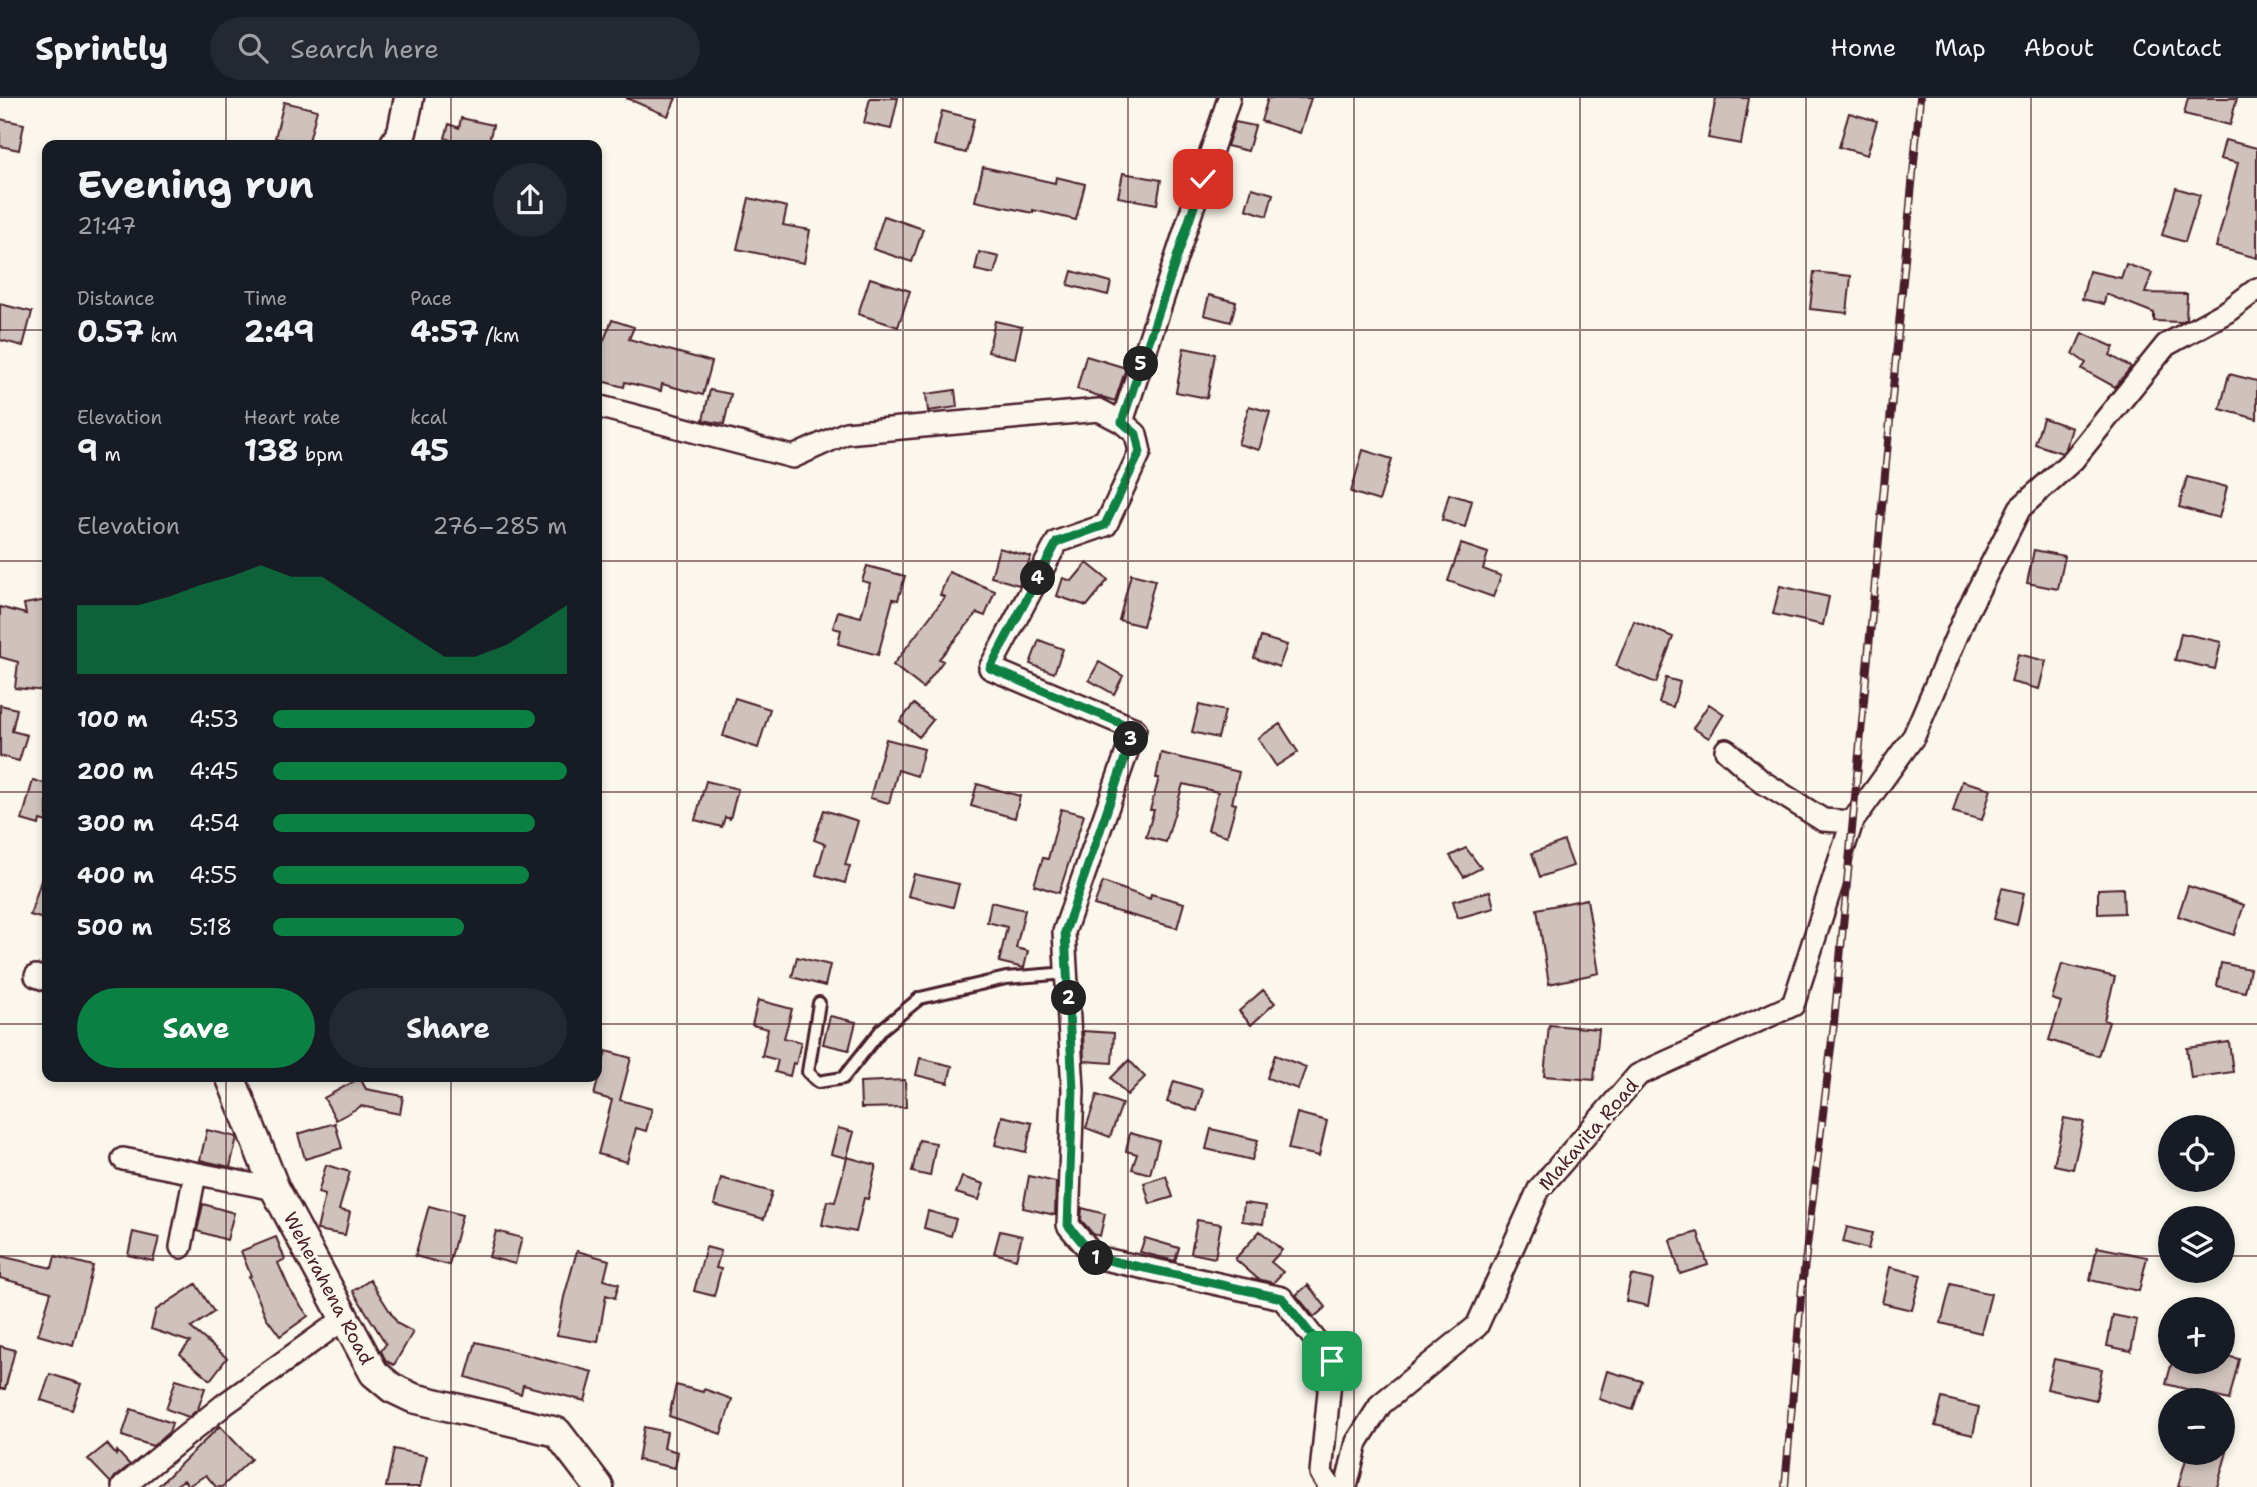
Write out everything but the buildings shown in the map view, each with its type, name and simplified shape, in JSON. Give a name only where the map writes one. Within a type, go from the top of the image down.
[{"type":"main road","points":[[397,140],[402,132],[410,98]]},
{"type":"main road","name":"Weherahena Road","points":[[232,1082],[275,1189],[374,1373],[392,1388],[413,1398],[556,1432],[600,1487]]},
{"type":"street","points":[[1122,422],[1230,98]]},
{"type":"street","name":"Makavita Road","points":[[1346,1487],[1357,1442],[1381,1404],[1477,1326],[1539,1189],[1638,1075],[1793,1005],[1852,822],[1914,736],[1966,614],[2020,508],[2073,460],[2166,345],[2228,311],[2257,289]]},
{"type":"street","points":[[602,407],[793,457],[846,433],[1099,410],[1122,422],[1136,434],[1140,452],[1105,525],[1057,542],[990,668],[1135,729],[1065,932],[1073,1090],[1068,1225],[1094,1257],[1282,1298],[1332,1361],[1321,1473],[1330,1487]]},
{"type":"street","points":[[1726,750],[1761,781],[1823,820],[1852,822]]},
{"type":"street","points":[[123,1160],[275,1189]]},
{"type":"street","points":[[181,1247],[195,1174]]},
{"type":"street","points":[[122,1487],[225,1404],[345,1318]]},
{"type":"lane","points":[[819,1003],[808,1072],[818,1082],[843,1078],[882,1029],[920,998],[1006,978],[1068,973]]},
{"type":"railway","points":[[1785,1487],[1802,1287],[1834,1023],[1920,98]]},
{"type":"route","points":[[1203,179],[1122,422],[1136,434],[1140,452],[1105,525],[1057,542],[990,668],[1135,729],[1065,932],[1073,1090],[1068,1225],[1094,1257],[1282,1298],[1332,1361]]}]
